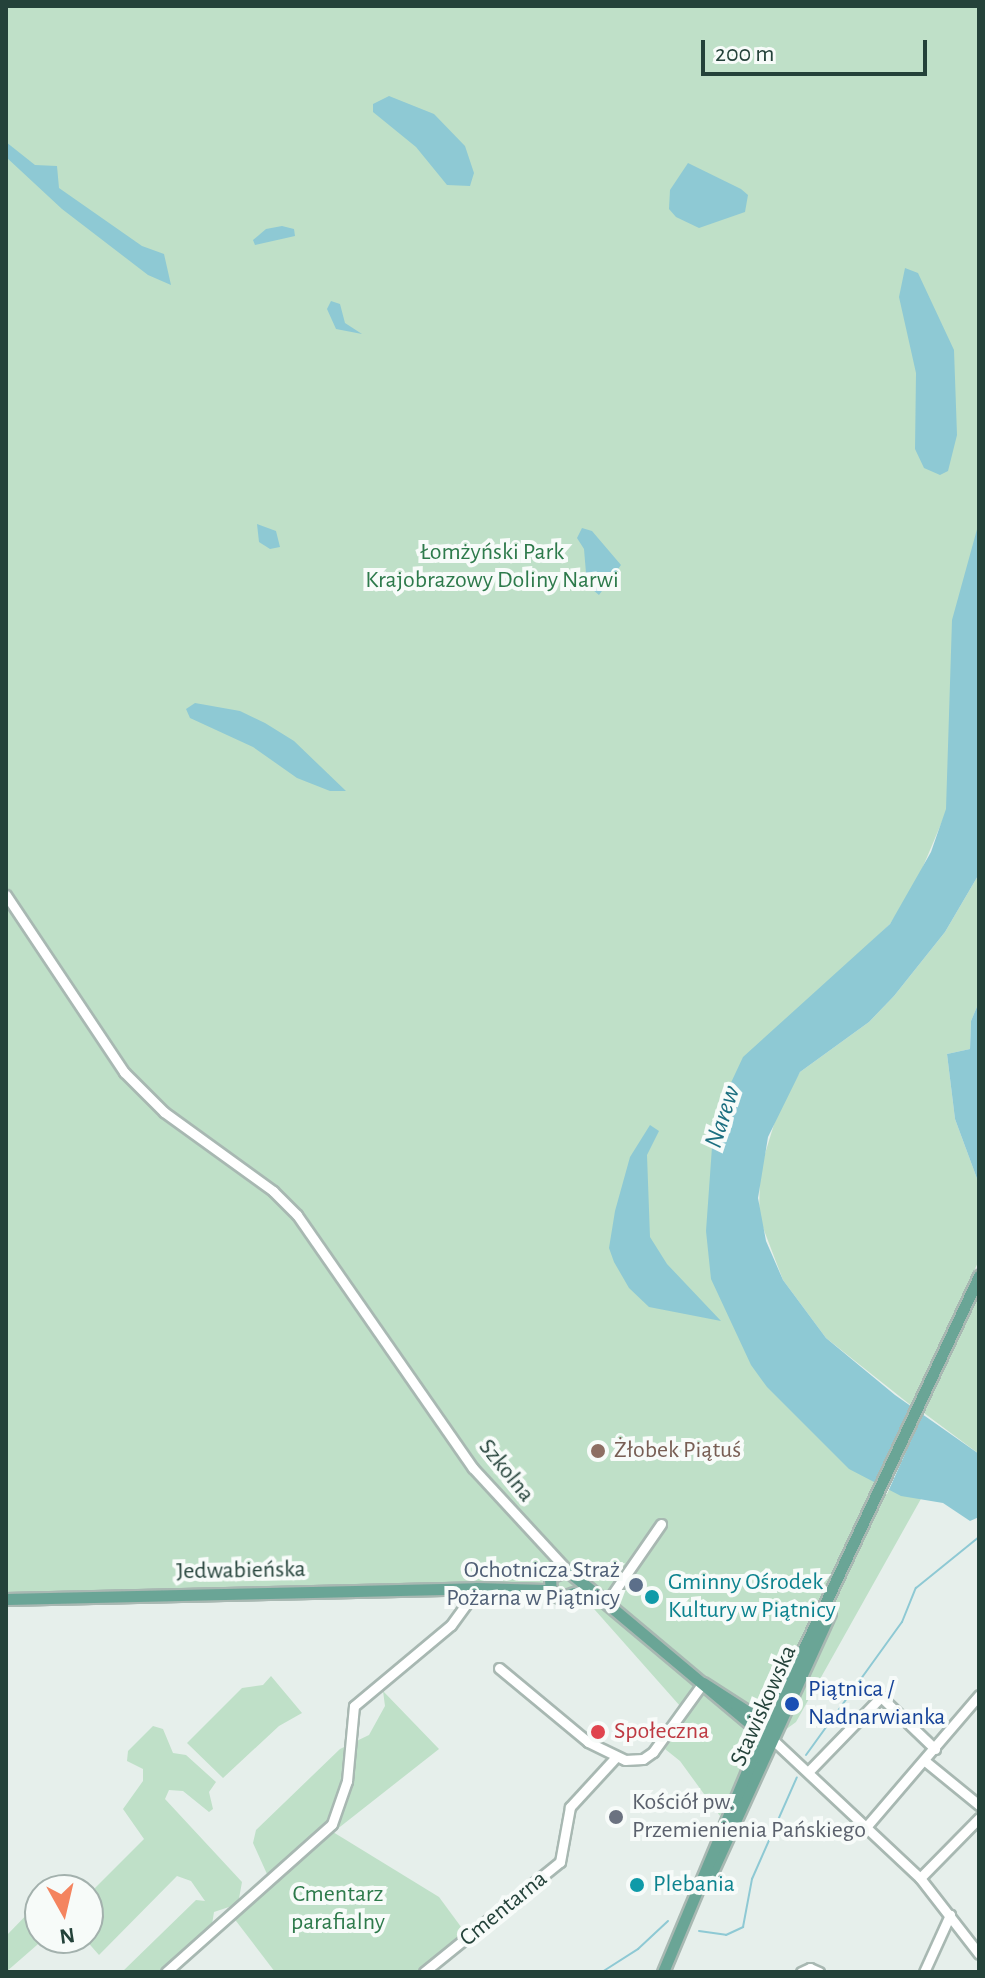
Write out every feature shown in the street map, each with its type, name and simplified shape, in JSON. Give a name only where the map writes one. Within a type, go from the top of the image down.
[{"type":"main road","points":[[860,1538],[979,1276]]},
{"type":"main road","name":"Stawiskowska","points":[[768,1736],[779,1702],[860,1538]]},
{"type":"main road","name":"Stawiskowska","points":[[663,1972],[860,1538]]},
{"type":"main road","points":[[567,1570],[576,1587],[619,1615],[768,1736]]},
{"type":"main road","name":"Jedwabieńska","points":[[474,1588],[551,1577],[567,1570]]},
{"type":"main road","points":[[551,1577],[551,1593]]},
{"type":"main road","points":[[576,1587],[607,1602],[619,1615]]},
{"type":"main road","name":"Jedwabieńska","points":[[6,1599],[474,1588],[551,1593],[561,1598],[576,1587]]},
{"type":"main road","points":[[703,1683],[753,1715],[768,1736]]},
{"type":"main road","points":[[753,1715],[779,1702]]},
{"type":"street","name":"Szkolna","points":[[6,895],[124,1072],[164,1112],[273,1191],[297,1215],[445,1430],[535,1539],[567,1570]]},
{"type":"street","points":[[607,1602],[661,1524]]},
{"type":"street","name":"Szkolna","points":[[535,1539],[551,1577]]},
{"type":"street","points":[[166,1972],[332,1824],[347,1781],[354,1706],[442,1634],[471,1597],[474,1588]]},
{"type":"street","points":[[499,1668],[588,1742],[616,1757],[648,1756],[703,1683]]},
{"type":"street","points":[[866,1827],[979,1695]]},
{"type":"street","points":[[808,1772],[881,1697],[935,1749]]},
{"type":"street","points":[[768,1736],[920,1878],[979,1954]]},
{"type":"street","name":"Cmentarna","points":[[424,1972],[560,1862],[570,1807],[616,1757]]},
{"type":"street","points":[[925,1761],[979,1805]]},
{"type":"street","points":[[920,1878],[979,1818]]},
{"type":"street","points":[[924,1972],[950,1915]]},
{"type":"street","points":[[801,1972],[819,1972]]},
{"type":"green space","name":"Łomżyński Park Krajobrazowy Doliny Narwi","points":[[6,6],[979,6],[979,591],[968,760],[914,888],[890,924],[848,964],[747,1097],[749,1306],[922,1497],[796,1722],[747,1758],[720,1816],[680,1761],[665,1749],[688,1715],[587,1601],[315,1589],[6,1595]]},
{"type":"green space","points":[[979,874],[979,1002],[971,1021],[970,1049],[947,1054],[955,1119],[979,1184],[979,1260],[913,1407],[826,1338],[783,1280],[759,1217],[760,1170],[779,1108],[800,1072],[869,1022],[894,996],[945,932]]},
{"type":"green space","points":[[979,1295],[979,1454],[924,1413]]},
{"type":"green space","points":[[271,1676],[302,1713],[279,1726],[223,1778],[187,1743],[242,1688],[263,1685]]},
{"type":"green space","points":[[383,1691],[439,1749],[275,1878],[267,1874],[253,1843],[256,1830],[340,1749],[369,1735],[385,1706]]},
{"type":"green space","points":[[153,1726],[163,1729],[173,1753],[186,1755],[216,1782],[209,1792],[213,1809],[209,1812],[183,1791],[169,1790],[165,1799],[242,1882],[238,1904],[214,1912],[211,1931],[161,1972],[122,1972],[196,1900],[205,1901],[191,1881],[177,1876],[104,1950],[104,1879],[144,1839],[123,1809],[143,1781],[143,1769],[127,1761],[128,1751]]},
{"type":"green space","name":"Cmentarz parafialny","points":[[333,1832],[439,1897],[467,1935],[417,1972],[275,1972],[233,1917]]},
{"type":"green space","points":[[24,1917],[24,1954],[27,1954],[6,1972],[6,1936]]},
{"type":"water","points":[[389,96],[434,114],[465,146],[474,173],[470,186],[447,185],[416,147],[373,112],[373,104]]},
{"type":"water","points":[[6,142],[35,165],[57,166],[59,188],[142,246],[164,254],[171,285],[148,275],[62,209],[6,157]]},
{"type":"water","points":[[688,163],[748,195],[745,212],[699,228],[676,217],[669,209],[670,190]]},
{"type":"water","points":[[282,226],[294,229],[295,236],[255,245],[253,240],[266,229]]},
{"type":"water","points":[[905,268],[918,273],[954,350],[957,435],[948,471],[940,475],[924,468],[915,449],[916,373],[899,297]]},
{"type":"water","points":[[331,301],[340,304],[345,323],[362,334],[336,329],[327,309]]},
{"type":"water","name":"Narew","points":[[979,522],[979,874],[945,932],[894,996],[869,1022],[800,1072],[768,1137],[758,1198],[766,1241],[783,1280],[826,1338],[895,1395],[979,1454],[979,1517],[970,1521],[943,1503],[901,1496],[849,1469],[767,1387],[751,1365],[711,1279],[706,1231],[714,1119],[743,1057],[890,924],[931,852],[946,809],[952,620]]},
{"type":"water","points":[[257,524],[276,531],[280,547],[270,549],[259,542]]},
{"type":"water","points":[[582,528],[592,531],[621,565],[599,595],[587,585],[584,549],[577,538]]},
{"type":"water","points":[[195,703],[240,711],[265,723],[294,741],[346,791],[330,791],[297,778],[253,747],[190,718],[186,709]]},
{"type":"water","points":[[979,1002],[979,1184],[955,1119],[947,1054],[970,1049],[971,1021]]},
{"type":"water","points":[[650,1125],[659,1131],[647,1155],[650,1237],[667,1264],[721,1321],[649,1307],[629,1288],[614,1262],[609,1248],[615,1211],[630,1157]]},
{"type":"pier","points":[[914,1403],[925,1409],[887,1494],[876,1488]]},
{"type":"waterway","points":[[806,1755],[902,1622],[916,1588],[979,1537]]},
{"type":"waterway","points":[[699,1931],[726,1935],[743,1927],[752,1879],[797,1777]]},
{"type":"waterway","points":[[602,1972],[638,1949],[668,1921]]},
{"type":"place","name":"Żłobek Piątuś","points":[[598,1451]]},
{"type":"place","name":"Ochotnicza Straż Pożarna w Piątnicy","points":[[636,1585]]},
{"type":"place","name":"Gminny Ośrodek Kultury w Piątnicy","points":[[652,1597]]},
{"type":"place","name":"Piątnica / Nadnarwianka","points":[[792,1704]]},
{"type":"place","name":"Społeczna","points":[[598,1732]]},
{"type":"place","name":"Kościół pw. Przemienienia Pańskiego","points":[[616,1817]]},
{"type":"place","name":"Plebania","points":[[637,1885]]}]
